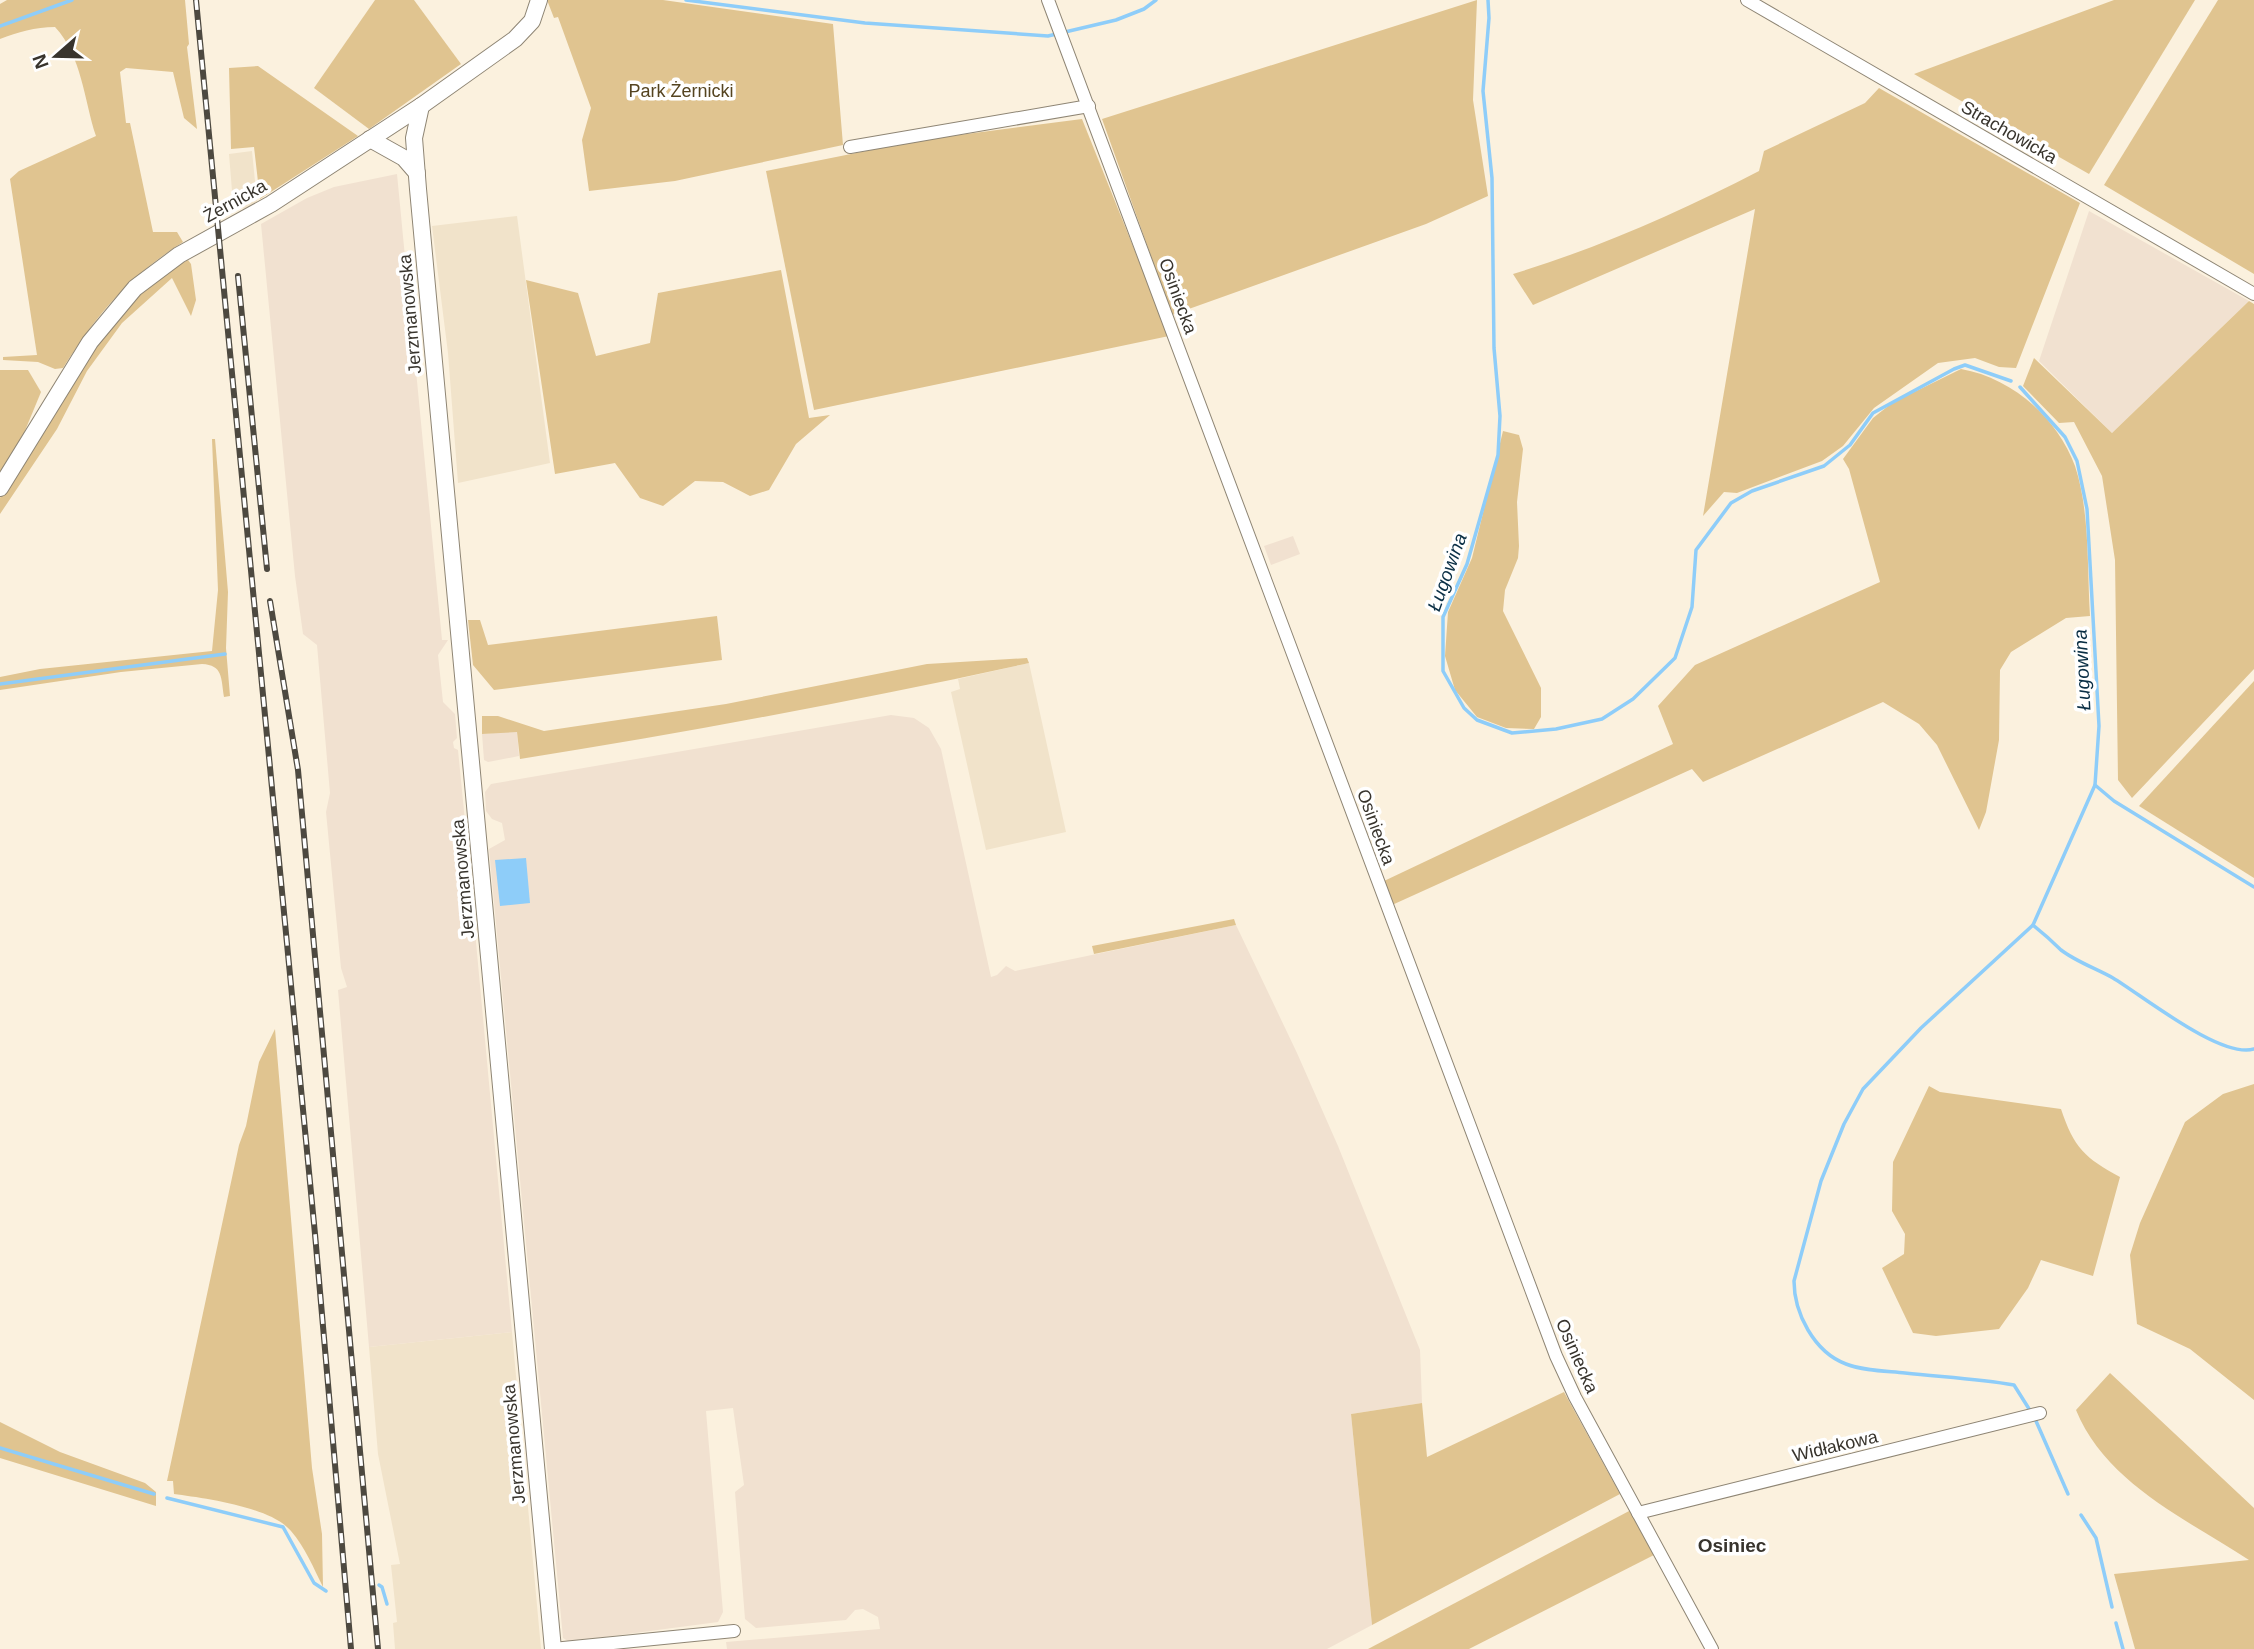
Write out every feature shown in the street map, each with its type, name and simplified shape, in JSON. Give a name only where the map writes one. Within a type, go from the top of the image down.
[{"type":"street","name":"Żernicka","points":[[0,488],[90,342],[129,293],[180,255],[271,204],[421,106],[520,34],[533,21],[539,0]]},
{"type":"street","name":"Osiniecka","points":[[1048,0],[1536,1304],[1575,1397],[1712,1649]]},
{"type":"street","name":"Strachowicka","points":[[1747,0],[2254,294]]},
{"type":"street","name":"Jerzmanowska","points":[[421,106],[415,127],[417,173],[553,1649]]},
{"type":"street","points":[[850,148],[1089,106]]},
{"type":"street","points":[[370,139],[404,158],[417,173]]},
{"type":"street","name":"Widłakowa","points":[[1638,1513],[2040,1413]]},
{"type":"street","points":[[553,1649],[734,1630]]},
{"type":"shaded area","points":[[252,151],[257,202],[244,209],[233,203],[229,154]]},
{"type":"shaded area","points":[[397,174],[442,640],[448,640],[438,655],[443,702],[455,714],[457,738],[453,742],[454,748],[458,750],[470,872],[466,876],[467,886],[471,888],[512,1332],[369,1347],[338,990],[347,987],[341,968],[326,812],[330,793],[317,645],[303,634],[295,576],[261,224],[307,198],[334,187]]},
{"type":"shaded area","points":[[2089,211],[2249,301],[2112,433],[2039,361]]},
{"type":"shaded area","points":[[517,216],[550,463],[458,483],[448,353],[432,226]]},
{"type":"shaded area","points":[[1293,536],[1300,554],[1271,565],[1264,546]]},
{"type":"shaded area","points":[[1029,663],[1066,832],[986,850],[951,692],[960,689],[958,679]]},
{"type":"shaded area","points":[[891,715],[914,718],[929,728],[941,749],[991,977],[1006,966],[1015,971],[1236,925],[1297,1053],[1338,1146],[1420,1350],[1422,1403],[1351,1414],[1372,1625],[1327,1649],[727,1649],[726,1642],[880,1629],[878,1617],[863,1609],[855,1610],[846,1620],[756,1628],[745,1619],[735,1492],[744,1485],[733,1408],[706,1411],[723,1612],[718,1622],[568,1641],[563,1638],[489,849],[505,840],[502,823],[492,819],[486,811],[485,792],[491,784]]},
{"type":"shaded area","points":[[517,731],[519,756],[488,762],[484,760],[482,734]]},
{"type":"shaded area","points":[[512,1332],[541,1649],[395,1649],[393,1623],[397,1622],[391,1565],[400,1564],[378,1454],[369,1347]]},
{"type":"green space","points":[[7,0],[185,0],[189,44],[187,47],[197,129],[184,118],[173,72],[126,68],[120,72],[126,123],[130,123],[153,232],[177,232],[183,242],[130,283],[102,313],[63,368],[55,369],[38,362],[3,360],[3,357],[37,355],[10,179],[19,171],[96,136],[77,65],[55,27],[27,30],[0,39],[0,4]]},
{"type":"green space","points":[[375,0],[414,0],[461,64],[369,129],[314,88]]},
{"type":"green space","name":"Park Żernicki","points":[[547,0],[663,0],[833,24],[843,145],[675,181],[589,191],[582,140],[591,108],[558,17],[554,18]]},
{"type":"green space","points":[[1477,0],[1473,100],[1488,196],[1426,224],[1172,315],[1102,119]]},
{"type":"green space","points":[[2114,0],[2195,0],[2089,174],[1914,74]]},
{"type":"green space","points":[[2218,0],[2254,0],[2254,274],[2104,185]]},
{"type":"green space","points":[[258,66],[358,136],[260,199],[254,147],[231,149],[229,68]]},
{"type":"green space","points":[[1879,88],[2080,203],[2016,368],[1999,367],[1975,358],[1938,363],[1874,408],[1843,446],[1822,461],[1737,493],[1724,492],[1703,516],[1755,209],[1533,305],[1513,274],[1607,241],[1669,215],[1759,171],[1764,151],[1865,103]]},
{"type":"green space","points":[[1082,119],[1169,336],[814,410],[766,171],[921,140]]},
{"type":"green space","points":[[188,260],[191,264],[196,300],[191,316],[172,278],[122,323],[87,371],[57,429],[0,514],[0,498],[58,400],[103,334],[129,305],[157,280]]},
{"type":"green space","points":[[781,270],[809,418],[830,415],[796,444],[769,490],[750,496],[723,482],[695,481],[663,506],[640,498],[615,463],[555,474],[526,280],[578,293],[596,356],[650,343],[658,293]]},
{"type":"green space","points":[[2249,301],[2254,304],[2254,669],[2132,798],[2118,780],[2115,560],[2102,476],[2074,422],[2059,423],[2023,386],[2034,358],[2112,433]]},
{"type":"green space","points":[[1961,369],[1998,381],[2015,391],[2030,402],[2057,431],[2075,466],[2080,483],[2088,559],[2090,616],[2066,618],[2011,652],[2000,670],[1999,740],[1986,812],[1979,830],[1937,745],[1919,724],[1883,702],[1703,782],[1692,769],[1392,905],[1384,881],[1673,744],[1658,706],[1695,665],[1880,582],[1849,469],[1843,459],[1873,418],[1892,403]]},
{"type":"green space","points":[[0,370],[28,370],[41,392],[17,450],[0,477]]},
{"type":"green space","points":[[1503,431],[1519,435],[1523,449],[1517,502],[1518,558],[1505,590],[1503,611],[1541,688],[1541,717],[1534,729],[1506,728],[1477,717],[1455,690],[1445,656],[1448,612],[1472,558]]},
{"type":"green space","points":[[212,439],[215,439],[228,592],[226,648],[230,696],[224,697],[217,670],[202,664],[121,672],[0,690],[0,677],[40,669],[212,651],[218,590]]},
{"type":"green space","points":[[717,616],[722,660],[494,690],[473,665],[468,620],[480,620],[488,645]]},
{"type":"green space","points":[[1027,658],[1029,663],[839,703],[520,759],[517,732],[482,734],[482,716],[498,716],[544,731],[726,704],[927,664]]},
{"type":"green space","points":[[2254,681],[2254,878],[2139,806]]},
{"type":"green space","points":[[1234,919],[1236,925],[1094,954],[1092,946]]},
{"type":"green space","points":[[275,1029],[312,1468],[322,1534],[323,1587],[301,1544],[281,1523],[236,1505],[174,1494],[173,1481],[167,1481],[239,1145],[246,1126],[259,1062]]},
{"type":"green space","points":[[2254,1084],[2254,1400],[2190,1349],[2137,1324],[2130,1255],[2140,1223],[2185,1122],[2223,1094]]},
{"type":"green space","points":[[1929,1086],[1940,1092],[2061,1109],[2076,1143],[2082,1150],[2098,1164],[2120,1177],[2093,1276],[2041,1260],[2028,1288],[1999,1329],[1936,1336],[1913,1333],[1882,1268],[1904,1254],[1905,1234],[1892,1211],[1893,1162]]},
{"type":"green space","points":[[2110,1373],[2254,1508],[2254,1649],[2135,1649],[2114,1574],[2249,1560],[2150,1497],[2127,1479],[2089,1436],[2076,1410]]},
{"type":"green space","points":[[1564,1392],[1620,1494],[1372,1625],[1351,1414],[1422,1403],[1427,1457]]},
{"type":"green space","points":[[0,1422],[60,1452],[145,1483],[156,1492],[156,1506],[0,1458]]},
{"type":"green space","points":[[1631,1510],[1654,1555],[1469,1649],[1368,1649]]},
{"type":"water","points":[[526,858],[530,903],[500,906],[495,860]]},
{"type":"waterway","name":"Ługowina","points":[[0,26],[72,0]]},
{"type":"waterway","name":"Ługowina","points":[[686,0],[865,23],[1048,36],[1116,20],[1144,9],[1156,0]]},
{"type":"waterway","name":"Ługowina","points":[[1488,0],[1483,91],[1492,178],[1494,348],[1500,416],[1498,455],[1467,564],[1443,617],[1443,671],[1464,708],[1477,720],[1512,733],[1556,729],[1602,719],[1633,699],[1675,658],[1692,607],[1696,550],[1731,503],[1752,491],[1824,466],[1850,445],[1873,413],[1954,369],[1965,365],[2011,381]]},
{"type":"waterway","name":"Ługowina","points":[[2020,387],[2065,437],[2077,461],[2087,509],[2099,726],[2095,785],[2114,801],[2254,887]]},
{"type":"waterway","points":[[0,684],[225,654]]},
{"type":"waterway","points":[[2031,1412],[2014,1385],[1868,1369],[1846,1364],[1835,1358],[1815,1341],[1808,1330],[1798,1306],[1794,1281],[1821,1181],[1844,1124],[1863,1089],[1921,1028],[2033,925],[2095,785]]},
{"type":"waterway","points":[[2033,925],[2067,954],[2113,978],[2203,1036],[2240,1050],[2254,1049]]},
{"type":"waterway","points":[[2036,1421],[2068,1494]]},
{"type":"waterway","points":[[0,1448],[154,1494]]},
{"type":"waterway","points":[[167,1498],[283,1527],[314,1583],[326,1591]]},
{"type":"waterway","points":[[2081,1515],[2096,1538],[2112,1607]]},
{"type":"waterway","points":[[379,1585],[387,1604]]},
{"type":"waterway","points":[[2116,1623],[2123,1649]]},
{"type":"railway","points":[[196,0],[315,1234],[351,1649]]},
{"type":"railway","points":[[238,276],[267,569]]},
{"type":"railway","points":[[270,601],[298,770],[378,1649]]},
{"type":"district","name":"Osiniec","points":[[1732,1545]]}]
